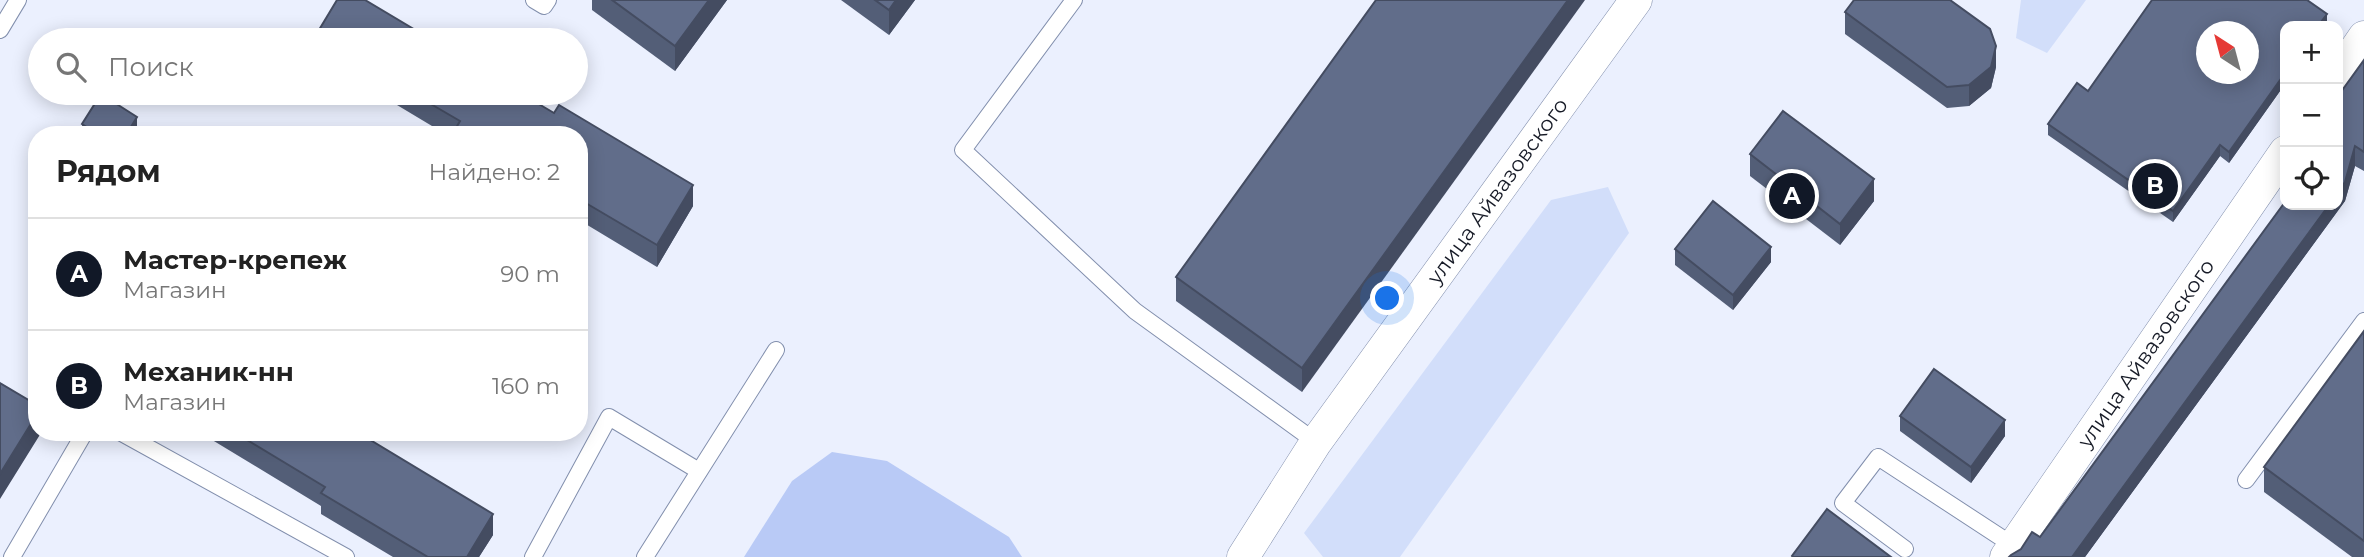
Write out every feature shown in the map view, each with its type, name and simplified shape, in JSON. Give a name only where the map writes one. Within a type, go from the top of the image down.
[{"type":"street","name":"улица Айвазовского","points":[[1244,557],[1315,442],[1636,0]]},
{"type":"street","points":[[2343,68],[2364,37]]},
{"type":"street","name":"улица Айвазовского","points":[[2010,552],[2280,159]]},
{"type":"lane","points":[[0,30],[18,0]]},
{"type":"lane","points":[[534,0],[544,6],[548,0]]},
{"type":"lane","points":[[1074,0],[964,149],[1135,311],[1315,442]]},
{"type":"lane","points":[[2246,480],[2364,321]]},
{"type":"lane","points":[[645,557],[776,350]]},
{"type":"lane","points":[[533,557],[609,418],[699,471]]},
{"type":"lane","points":[[12,557],[80,441]]},
{"type":"lane","points":[[136,441],[346,557]]},
{"type":"lane","points":[[1905,549],[1843,503],[1878,457],[2010,552]]},
{"type":"shaded area","points":[[2021,0],[2086,0],[2047,53],[2016,38]]},
{"type":"shaded area","points":[[1608,187],[1629,233],[1400,557],[1323,557],[1304,533],[1551,200]]},
{"type":"shaded area","points":[[832,452],[887,461],[1009,537],[1022,557],[744,557],[792,481]]},
{"type":"building","points":[[337,0],[365,0],[412,28],[320,28]]},
{"type":"building","points":[[612,0],[709,0],[675,46]]},
{"type":"building","points":[[875,0],[896,0],[889,10]]},
{"type":"building","points":[[1376,0],[1568,0],[1302,368],[1176,277]]},
{"type":"building","points":[[1854,0],[1950,0],[1990,29],[1996,46],[1991,67],[1969,85],[1947,87],[1845,12]]},
{"type":"building","points":[[2152,0],[2307,0],[2327,14],[2322,21],[2280,21],[2280,80],[2229,152],[2220,145],[2173,211],[2048,124],[2077,83],[2088,91]]},
{"type":"building","points":[[2364,60],[2364,152],[2355,146],[2343,185],[2343,147],[2343,89]]},
{"type":"building","points":[[94,105],[118,105],[137,117],[132,126],[82,124]]},
{"type":"building","points":[[433,105],[540,105],[554,113],[559,105],[693,185],[657,245],[588,204],[588,126],[457,126],[460,121]]},
{"type":"building","points":[[1783,111],[1874,179],[1840,224],[1750,154]]},
{"type":"building","points":[[1713,201],[1771,247],[1733,295],[1675,249]]},
{"type":"building","points":[[2280,209],[2325,210],[2072,557],[2009,557],[2021,549],[2032,532],[2040,537]]},
{"type":"building","points":[[2364,331],[2364,541],[2264,467]]},
{"type":"building","points":[[1934,369],[2005,420],[1971,467],[1900,416]]},
{"type":"building","points":[[0,383],[28,400],[28,429],[0,474]]},
{"type":"building","points":[[249,441],[372,441],[493,514],[467,557],[428,557],[321,493],[325,487]]},
{"type":"building","points":[[1827,509],[1891,557],[1793,557]]},
{"type":"place","name":"Механик-нн","points":[[2155,186]]},
{"type":"place","name":"Мастер-крепеж","points":[[1792,196]]}]
